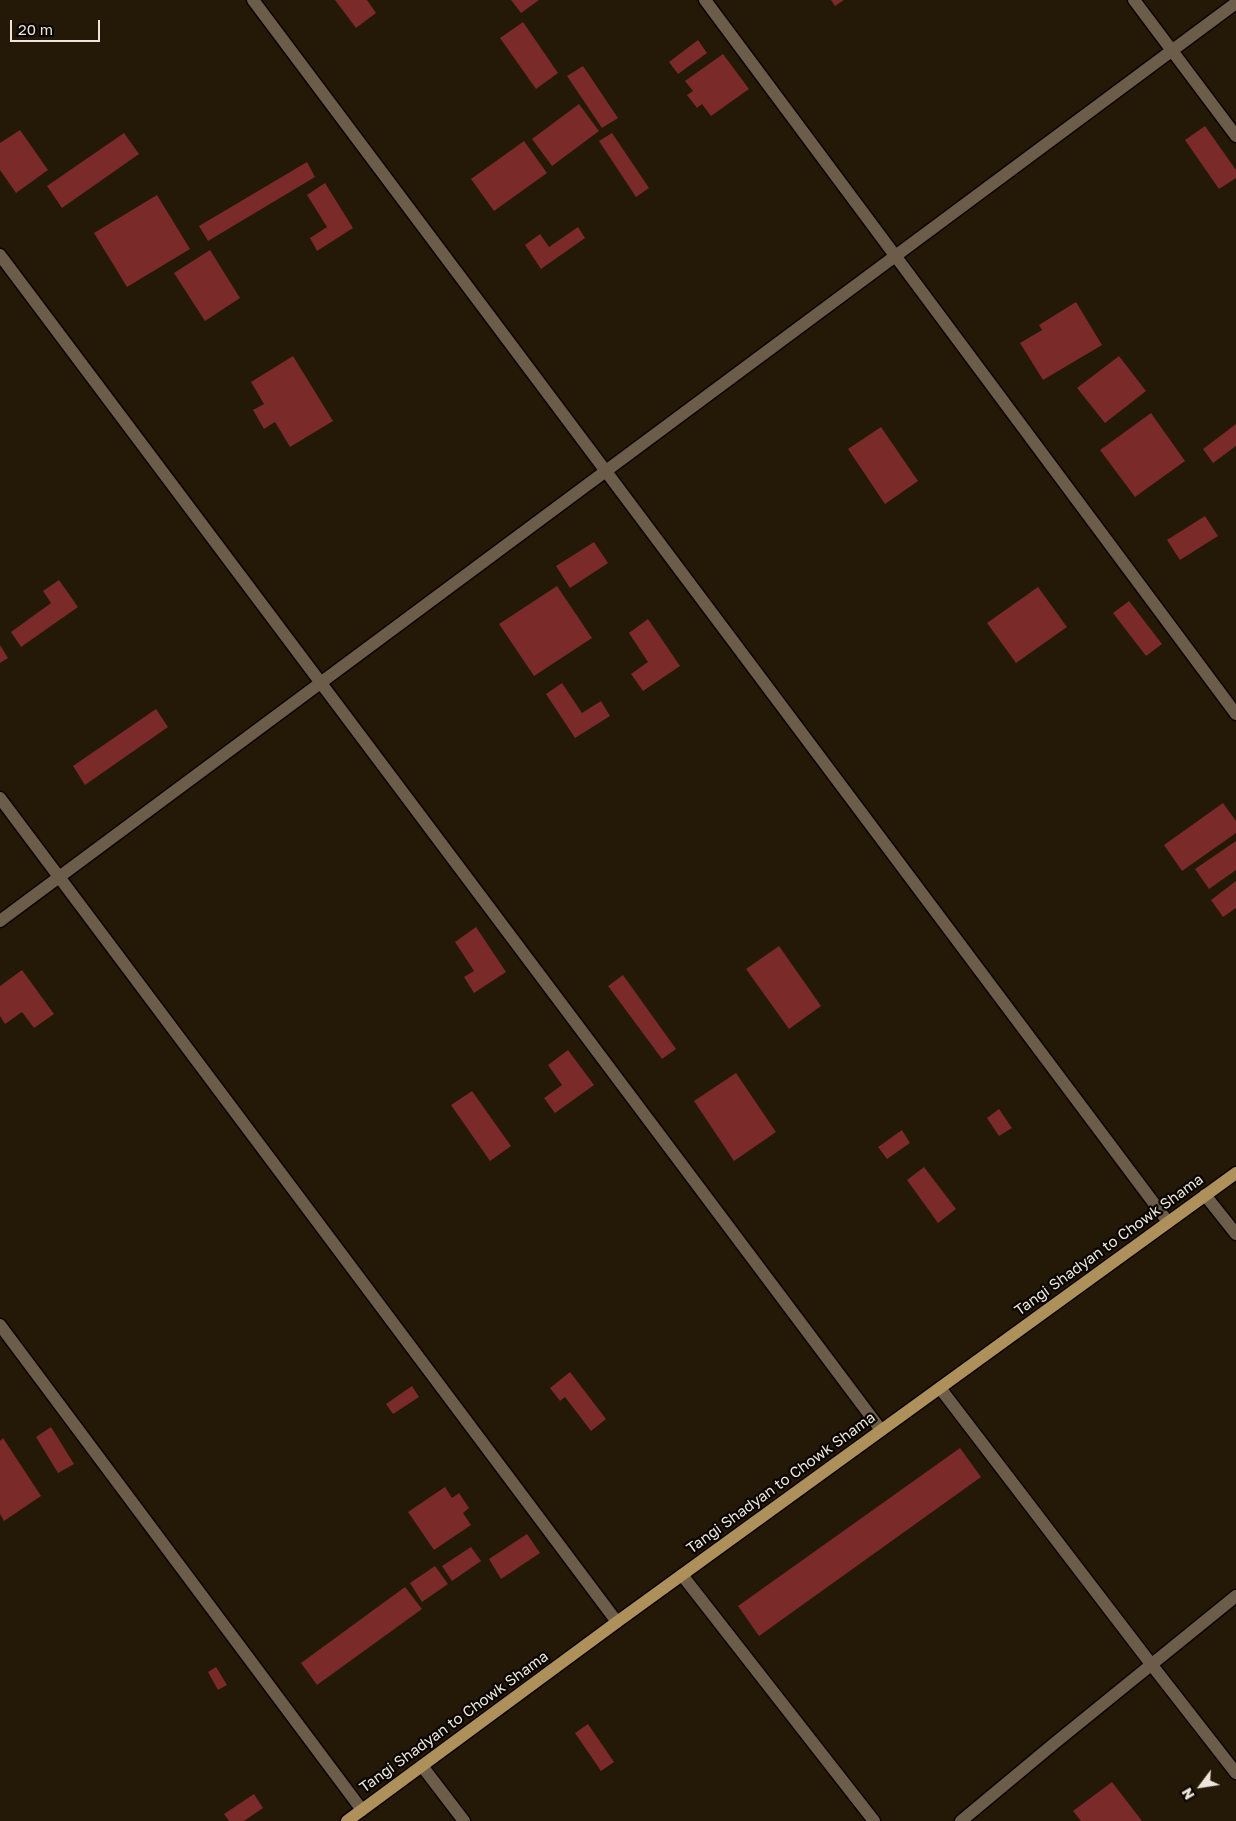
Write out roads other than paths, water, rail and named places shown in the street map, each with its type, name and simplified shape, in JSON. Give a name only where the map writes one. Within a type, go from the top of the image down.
[{"type":"main road","name":"Tangi Shadyan to Chowk Shama","points":[[347,1821],[617,1622],[1236,1173]]},
{"type":"street","points":[[253,0],[1168,1222]]},
{"type":"street","points":[[705,0],[1236,714]]},
{"type":"street","points":[[1134,0],[1236,136]]},
{"type":"street","points":[[0,921],[1236,3]]},
{"type":"street","points":[[0,255],[881,1430]]},
{"type":"street","points":[[0,798],[617,1622]]},
{"type":"street","points":[[1205,1195],[1236,1234]]},
{"type":"street","points":[[0,1324],[362,1810]]},
{"type":"street","points":[[940,1388],[1236,1773]]},
{"type":"street","points":[[682,1575],[874,1821]]},
{"type":"street","points":[[961,1821],[1236,1596]]},
{"type":"street","points":[[422,1766],[464,1821]]}]
